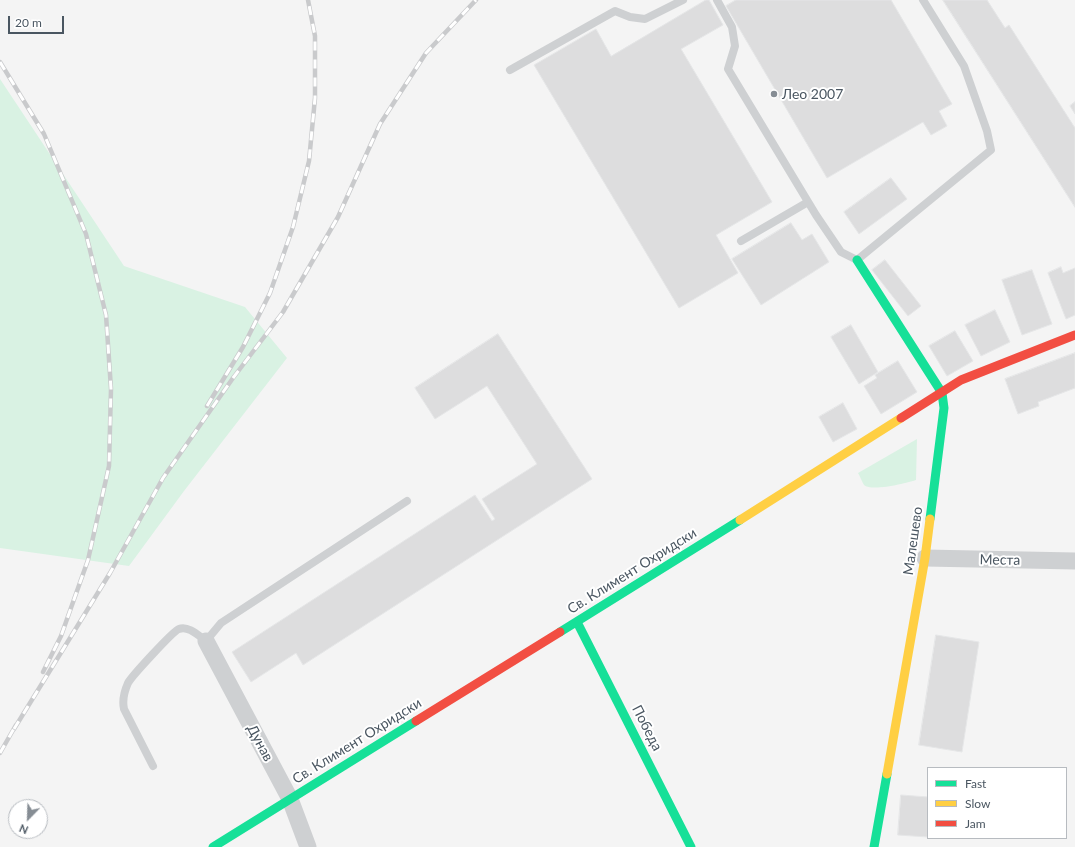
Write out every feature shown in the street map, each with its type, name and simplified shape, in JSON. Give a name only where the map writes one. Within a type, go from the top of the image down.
[{"type":"street","name":"Малешево","points":[[857,260],[942,393],[944,408],[925,558],[874,847]]},
{"type":"street","name":"Св. Климент Охридски","points":[[213,847],[577,622],[961,380],[1075,335]]},
{"type":"street","name":"Места","points":[[925,558],[1075,561]]},
{"type":"street","name":"Победа","points":[[577,622],[692,847]]},
{"type":"street","name":"Дунав","points":[[206,641],[290,799],[308,847]]},
{"type":"lane","points":[[510,70],[615,11],[630,17],[645,19],[682,0]]},
{"type":"lane","points":[[717,0],[732,27],[735,46],[728,69],[808,202],[841,252],[857,260],[991,150],[987,130],[964,66],[923,0]]},
{"type":"lane","points":[[741,242],[808,202]]},
{"type":"lane","points":[[153,766],[124,709],[122,701],[129,681],[179,629],[188,628],[206,641],[221,623],[407,501]]},
{"type":"green space","points":[[0,79],[124,266],[245,307],[287,358],[184,491],[129,566],[0,548]]},
{"type":"green space","points":[[917,439],[916,480],[898,485],[874,488],[864,485],[858,473]]},
{"type":"building","points":[[706,0],[709,0],[723,25],[681,49],[772,202],[716,235],[738,273],[679,308],[534,65],[596,29],[611,56]]},
{"type":"building","points":[[736,0],[891,0],[952,104],[939,111],[947,126],[931,135],[923,122],[827,178],[726,6]]},
{"type":"building","points":[[943,0],[987,0],[1005,28],[1009,25],[1075,128],[1075,207]]},
{"type":"building","points":[[1075,102],[1075,114],[1070,106]]},
{"type":"building","points":[[891,178],[907,199],[859,234],[844,212]]},
{"type":"building","points":[[791,223],[802,240],[812,234],[829,262],[761,305],[732,259]]},
{"type":"building","points":[[885,260],[921,306],[908,316],[872,270]]},
{"type":"building","points":[[1061,267],[1063,273],[1075,268],[1075,315],[1066,319],[1048,273]]},
{"type":"building","points":[[1032,270],[1052,324],[1022,335],[1002,280]]},
{"type":"building","points":[[995,310],[1010,342],[981,356],[965,325]]},
{"type":"building","points":[[851,325],[878,372],[859,384],[831,337]]},
{"type":"building","points":[[955,331],[973,361],[947,376],[929,346]]},
{"type":"building","points":[[498,334],[592,479],[303,665],[296,653],[251,682],[232,652],[475,495],[492,521],[495,519],[482,499],[537,464],[487,386],[435,419],[415,388]]},
{"type":"building","points":[[1075,353],[1075,388],[1038,402],[1039,406],[1018,414],[1005,379]]},
{"type":"building","points":[[898,361],[917,392],[881,414],[864,386],[877,378],[875,375]]},
{"type":"building","points":[[843,403],[857,429],[833,442],[819,417]]},
{"type":"building","points":[[936,635],[979,642],[962,752],[919,745]]},
{"type":"building","points":[[901,795],[927,797],[927,837],[898,835]]},
{"type":"railway","points":[[207,406],[243,347],[270,293],[293,227],[309,161],[315,98],[315,36],[308,0]]},
{"type":"railway","points":[[14,729],[110,573],[163,478],[233,378],[283,312],[338,217],[380,124],[426,53],[476,0]]},
{"type":"railway","points":[[0,62],[44,134],[86,234],[106,315],[111,389],[109,466],[88,560],[61,636],[43,672]]},
{"type":"railway","points":[[0,753],[16,725]]},
{"type":"traffic: fast","points":[[857,260],[942,393],[944,408],[930,519]]},
{"type":"traffic: fast","points":[[560,632],[740,520]]},
{"type":"traffic: fast","points":[[577,622],[691,847]]},
{"type":"traffic: fast","points":[[213,847],[416,721]]},
{"type":"traffic: fast","points":[[874,847],[887,774]]},
{"type":"traffic: slow","points":[[740,520],[901,418]]},
{"type":"traffic: slow","points":[[887,774],[925,558],[930,519]]},
{"type":"traffic: jam","points":[[901,418],[961,380],[1075,335]]},
{"type":"traffic: jam","points":[[416,721],[560,632]]},
{"type":"place","name":"Лео 2007","points":[[774,94]]}]
